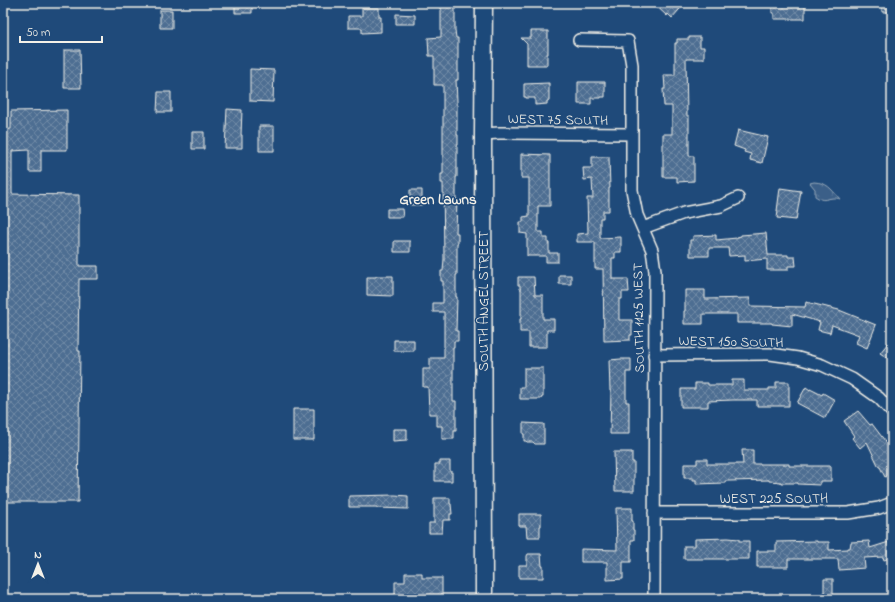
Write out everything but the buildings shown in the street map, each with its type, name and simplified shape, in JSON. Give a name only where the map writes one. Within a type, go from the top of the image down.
[{"type":"main road","name":"SOUTH ANGEL STREET","points":[[484,3],[482,134],[484,599]]},
{"type":"street","name":"SOUTH 1125 WEST","points":[[579,40],[628,41],[632,65],[632,190],[637,214],[652,250],[655,271],[654,599]]},
{"type":"street","name":"WEST 75 SOUTH","points":[[482,134],[632,134]]},
{"type":"street","points":[[643,228],[684,213],[721,206],[738,198]]},
{"type":"street","name":"WEST 150 SOUTH","points":[[654,355],[770,354],[798,358],[822,365],[852,379],[879,398],[892,412]]},
{"type":"street","name":"WEST 225 SOUTH","points":[[654,512],[848,513],[879,508],[892,503]]},
{"type":"green space","points":[[814,182],[826,185],[840,199],[833,198],[822,200],[818,198],[815,196],[815,189],[810,183]]},
{"type":"district","name":"Green Lawns","points":[[438,199]]}]
